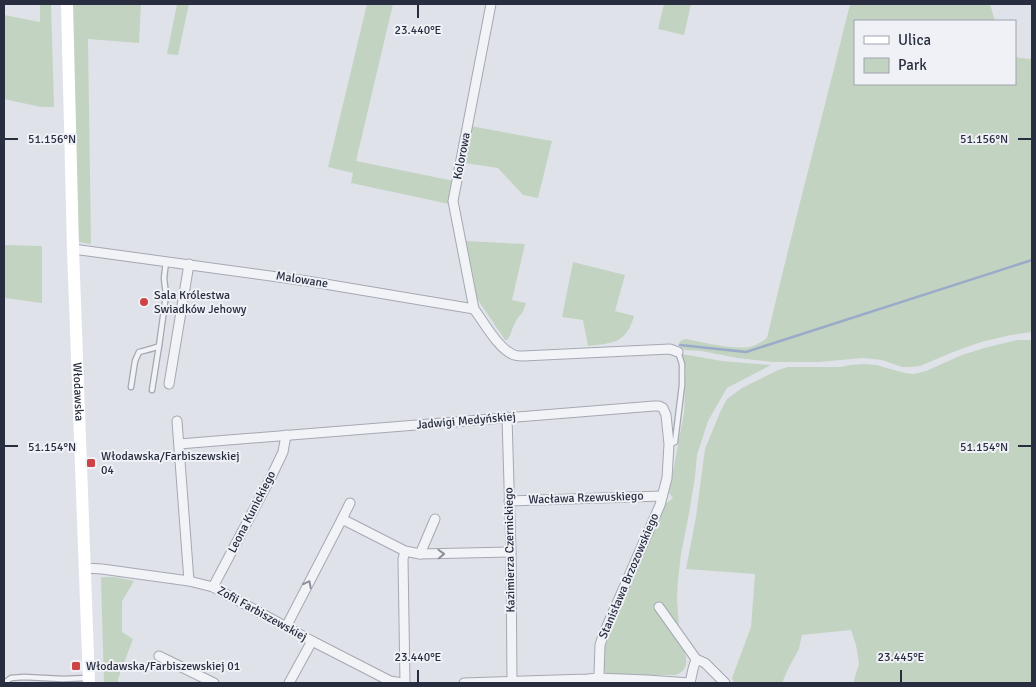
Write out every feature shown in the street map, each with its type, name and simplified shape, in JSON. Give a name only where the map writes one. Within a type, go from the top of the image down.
[{"type":"main road","name":"Włodawska","points":[[67,4],[89,681]]},
{"type":"street","name":"Kolorowa","points":[[474,308],[453,201],[492,4]]},
{"type":"street","name":"Malowane","points":[[74,249],[307,281],[474,308]]},
{"type":"street","points":[[169,384],[189,264]]},
{"type":"street","points":[[474,308],[500,344],[514,355],[670,349],[678,352]]},
{"type":"street","name":"Jadwigi Medyńskiej","points":[[179,444],[659,406],[663,408],[666,415],[669,444],[668,470],[662,496]]},
{"type":"street","name":"Kazimierza Czernickiego","points":[[507,417],[512,682]]},
{"type":"street","points":[[177,421],[189,581]]},
{"type":"street","name":"Leona Kunickiego","points":[[213,587],[271,477],[283,452],[286,435]]},
{"type":"street","name":"Wacława Rzewuskiego","points":[[509,501],[662,496]]},
{"type":"street","name":"Stanisława Brzozowskiego","points":[[593,679],[599,675],[600,644],[604,633],[660,505],[662,496]]},
{"type":"street","points":[[286,627],[350,503]]},
{"type":"street","points":[[342,519],[405,550],[420,554],[511,552]]},
{"type":"street","points":[[420,554],[436,519]]},
{"type":"street","points":[[403,683],[403,559],[405,550]]},
{"type":"street","name":"Zofii Farbiszewskiej","points":[[85,568],[102,568],[189,581],[213,587],[390,681],[403,683]]},
{"type":"street","points":[[659,607],[696,659],[705,663],[725,683]]},
{"type":"street","points":[[289,683],[312,641]]},
{"type":"street","points":[[159,656],[214,683]]},
{"type":"street","points":[[464,683],[593,679],[690,683],[696,659]]},
{"type":"lane","points":[[152,390],[166,295],[164,278],[166,262]]},
{"type":"lane","points":[[131,387],[135,361],[139,352],[159,346]]},
{"type":"lane","points":[[669,444],[675,442],[680,406],[682,364],[678,352]]},
{"type":"lane","points":[[4,683],[11,678],[24,677],[89,681]]},
{"type":"green space","points":[[40,4],[51,4],[54,107],[41,107],[4,99],[4,15],[40,22]]},
{"type":"green space","points":[[72,4],[141,4],[139,43],[88,39],[91,244],[78,242]]},
{"type":"green space","points":[[177,4],[189,4],[178,55],[167,54]]},
{"type":"green space","points":[[367,4],[393,4],[356,161],[454,181],[449,204],[351,183],[353,173],[328,167]]},
{"type":"green space","points":[[664,4],[691,4],[684,35],[658,29]]},
{"type":"green space","points":[[850,4],[990,4],[995,20],[854,20],[854,85],[1016,85],[1016,57],[1032,58],[1032,332],[981,342],[920,366],[911,367],[902,367],[882,360],[862,358],[819,362],[772,362],[684,350],[680,346],[679,343],[686,339],[720,346],[746,347],[753,346],[767,338]]},
{"type":"green space","points":[[465,125],[552,141],[538,198],[523,195],[498,168],[458,162]]},
{"type":"green space","points":[[465,241],[525,244],[512,300],[526,303],[507,340],[505,340],[476,296]]},
{"type":"green space","points":[[4,245],[42,246],[42,303],[4,298]]},
{"type":"green space","points":[[573,262],[625,275],[615,311],[634,316],[631,325],[623,337],[611,343],[588,346],[583,320],[562,317]]},
{"type":"green space","points":[[1017,340],[1032,340],[1032,683],[854,683],[859,664],[851,630],[802,635],[799,649],[782,683],[734,683],[732,678],[751,627],[755,574],[686,569],[696,517],[705,449],[727,399],[742,388],[788,367],[840,367],[864,364],[914,374],[926,371],[962,355]]},
{"type":"green space","points":[[682,354],[722,361],[771,365],[727,388],[708,421],[697,455],[678,580],[677,600],[680,642],[686,656],[686,665],[683,671],[676,675],[619,675],[606,673],[603,668],[605,641],[665,504],[673,498],[669,493],[684,413],[686,370]]},
{"type":"green space","points":[[102,577],[115,577],[134,581],[122,601],[122,632],[133,639],[118,683],[104,683]]},
{"type":"waterway","points":[[680,345],[746,352],[1032,260]]},
{"type":"place","name":"Sala Królestwa Swiadków Jehowy","points":[[144,302]]},
{"type":"place","name":"Włodawska/Farbiszewskiej 04","points":[[91,463]]},
{"type":"place","name":"Włodawska/Farbiszewskiej 01","points":[[76,666]]}]
